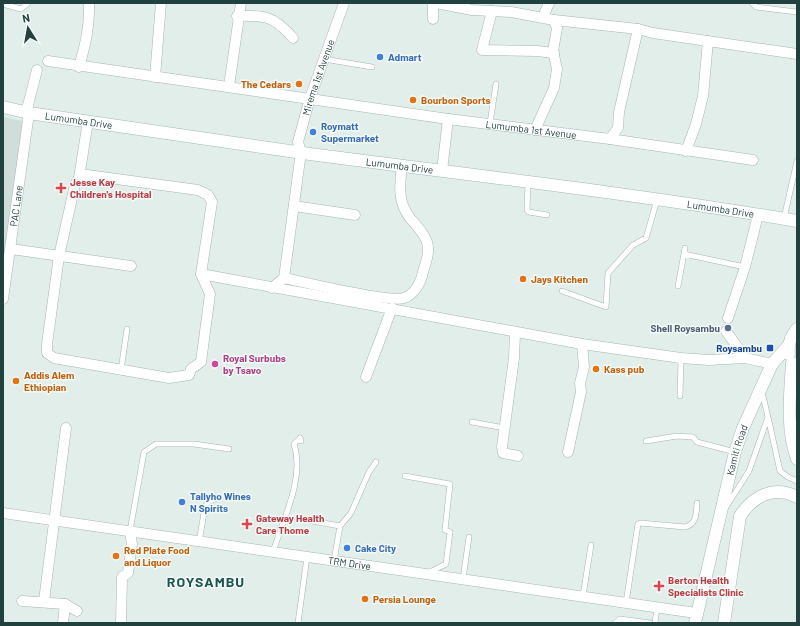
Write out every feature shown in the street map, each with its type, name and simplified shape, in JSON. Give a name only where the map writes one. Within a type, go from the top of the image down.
[{"type":"street","points":[[79,67],[87,42],[90,18],[89,3]]},
{"type":"street","points":[[155,77],[161,3]]},
{"type":"street","points":[[229,86],[237,16],[241,3]]},
{"type":"street","name":"Mirema 1st Avenue","points":[[284,278],[301,152],[298,142],[310,98],[344,3]]},
{"type":"street","points":[[433,19],[435,3],[472,10],[511,12],[554,20],[638,29],[653,33],[797,54]]},
{"type":"street","points":[[543,17],[549,3]]},
{"type":"street","points":[[492,11],[482,50],[554,53]]},
{"type":"street","points":[[237,16],[270,18],[283,26],[292,38]]},
{"type":"street","points":[[535,130],[554,88],[557,70],[554,53],[557,28],[554,20]]},
{"type":"street","points":[[610,139],[618,128],[619,112],[638,29]]},
{"type":"street","points":[[686,151],[696,124],[703,96],[708,41]]},
{"type":"street","name":"Lumumba 1st Avenue","points":[[48,61],[79,67],[229,86],[448,119],[610,139],[753,160]]},
{"type":"street","name":"PAC Lane","points":[[3,299],[11,249],[28,113],[37,70]]},
{"type":"street","name":"Lumumba Drive","points":[[3,107],[28,113],[301,152],[657,198],[797,221]]},
{"type":"street","points":[[442,171],[448,119]]},
{"type":"street","points":[[79,178],[87,175],[198,190],[208,196],[212,202],[201,274],[210,294],[201,362],[191,369],[192,377],[169,378],[54,358],[47,353],[59,256],[75,185],[79,178],[88,121]]},
{"type":"street","points":[[272,288],[284,278],[338,290],[393,299],[404,298],[411,294],[423,274],[429,250],[423,233],[409,217],[401,201],[400,192],[402,165]]},
{"type":"street","points":[[294,206],[355,215]]},
{"type":"street","points":[[728,318],[745,267],[758,215]]},
{"type":"street","points":[[11,249],[131,266]]},
{"type":"street","points":[[201,274],[272,288],[392,308],[515,333],[582,344],[681,358],[709,360],[745,358],[772,364]]},
{"type":"street","points":[[366,377],[392,308]]},
{"type":"street","name":"Kamiti Road","points":[[696,618],[735,452],[743,428],[772,364],[788,346],[791,337],[797,329]]},
{"type":"street","points":[[726,331],[745,358]]},
{"type":"street","points":[[515,333],[514,358],[504,428],[503,453],[518,456]]},
{"type":"street","points":[[568,452],[581,392],[580,383],[584,367],[582,344]]},
{"type":"street","points":[[788,346],[789,354],[795,366],[790,416],[797,459]]},
{"type":"street","points":[[44,601],[53,520],[66,428]]},
{"type":"street","points":[[724,623],[740,516],[747,505],[761,495],[776,491],[797,497]]},
{"type":"street","name":"TRM Drive","points":[[3,513],[657,607],[696,618]]},
{"type":"street","points":[[121,623],[122,577],[128,572],[132,544],[130,531]]},
{"type":"street","points":[[22,601],[44,601],[65,604],[77,611]]},
{"type":"street","points":[[63,623],[65,604]]},
{"type":"lane","points":[[3,4],[21,9],[28,3]]},
{"type":"lane","points":[[752,3],[756,7],[797,12]]},
{"type":"lane","points":[[324,59],[372,67]]},
{"type":"lane","points":[[490,124],[496,84]]},
{"type":"lane","points":[[784,218],[797,161]]},
{"type":"lane","points":[[528,181],[527,210],[530,212],[547,215]]},
{"type":"lane","points":[[562,292],[606,307],[608,273],[633,245],[646,238],[657,198]]},
{"type":"lane","points":[[678,286],[684,251],[745,267]]},
{"type":"lane","points":[[121,370],[127,329]]},
{"type":"lane","points":[[680,396],[681,358]]},
{"type":"lane","points":[[761,387],[780,471],[797,481]]},
{"type":"lane","name":"Kamiti Road","points":[[720,516],[749,471],[768,417]]},
{"type":"lane","points":[[472,422],[504,428]]},
{"type":"lane","points":[[646,441],[677,436],[693,437],[697,442],[735,452]]},
{"type":"lane","points":[[273,553],[280,527],[290,507],[298,457],[294,444],[300,438],[301,441]]},
{"type":"lane","points":[[130,531],[144,452],[156,444],[194,444],[229,449]]},
{"type":"lane","points":[[334,561],[340,526],[351,512],[369,472],[376,462]]},
{"type":"lane","points":[[405,476],[450,484],[444,530],[450,532],[446,564],[427,574]]},
{"type":"lane","points":[[199,542],[205,507],[208,502],[219,497]]},
{"type":"lane","points":[[626,603],[638,524],[689,526],[695,521],[697,503]]},
{"type":"lane","points":[[312,521],[340,526]]},
{"type":"lane","points":[[463,579],[469,537]]},
{"type":"lane","points":[[583,596],[590,545]]},
{"type":"lane","points":[[298,623],[307,557]]},
{"type":"lane","points":[[655,623],[657,607]]},
{"type":"lane","points":[[615,623],[616,620],[623,619],[650,623]]},
{"type":"shaded area","points":[[3,117],[27,122],[3,290]]},
{"type":"place","name":"Admart","points":[[380,57]]},
{"type":"place","name":"The Cedars","points":[[299,84]]},
{"type":"place","name":"Bourbon Sports","points":[[413,100]]},
{"type":"place","name":"Roymatt Supermarket","points":[[313,132]]},
{"type":"place","name":"Jesse Kay Children's Hospital","points":[[61,188]]},
{"type":"place","name":"Jays Kitchen","points":[[523,279]]},
{"type":"place","name":"Shell Roysambu","points":[[728,328]]},
{"type":"place","name":"Roysambu","points":[[770,348]]},
{"type":"place","name":"Royal Surbubs by Tsavo","points":[[215,364]]},
{"type":"place","name":"Kass pub","points":[[596,369]]},
{"type":"place","name":"Addis Alem Ethiopian","points":[[16,381]]},
{"type":"place","name":"Tallyho Wines N Spirits","points":[[182,502]]},
{"type":"place","name":"Gateway Health Care Thome","points":[[247,524]]},
{"type":"place","name":"Cake City","points":[[347,548]]},
{"type":"place","name":"Red Plate Food and Liquor","points":[[116,556]]},
{"type":"place","name":"Berton Health Specialists Clinic","points":[[659,586]]},
{"type":"place","name":"Persia Lounge","points":[[365,599]]},
{"type":"district","name":"ROYSAMBU","points":[[206,581]]}]
